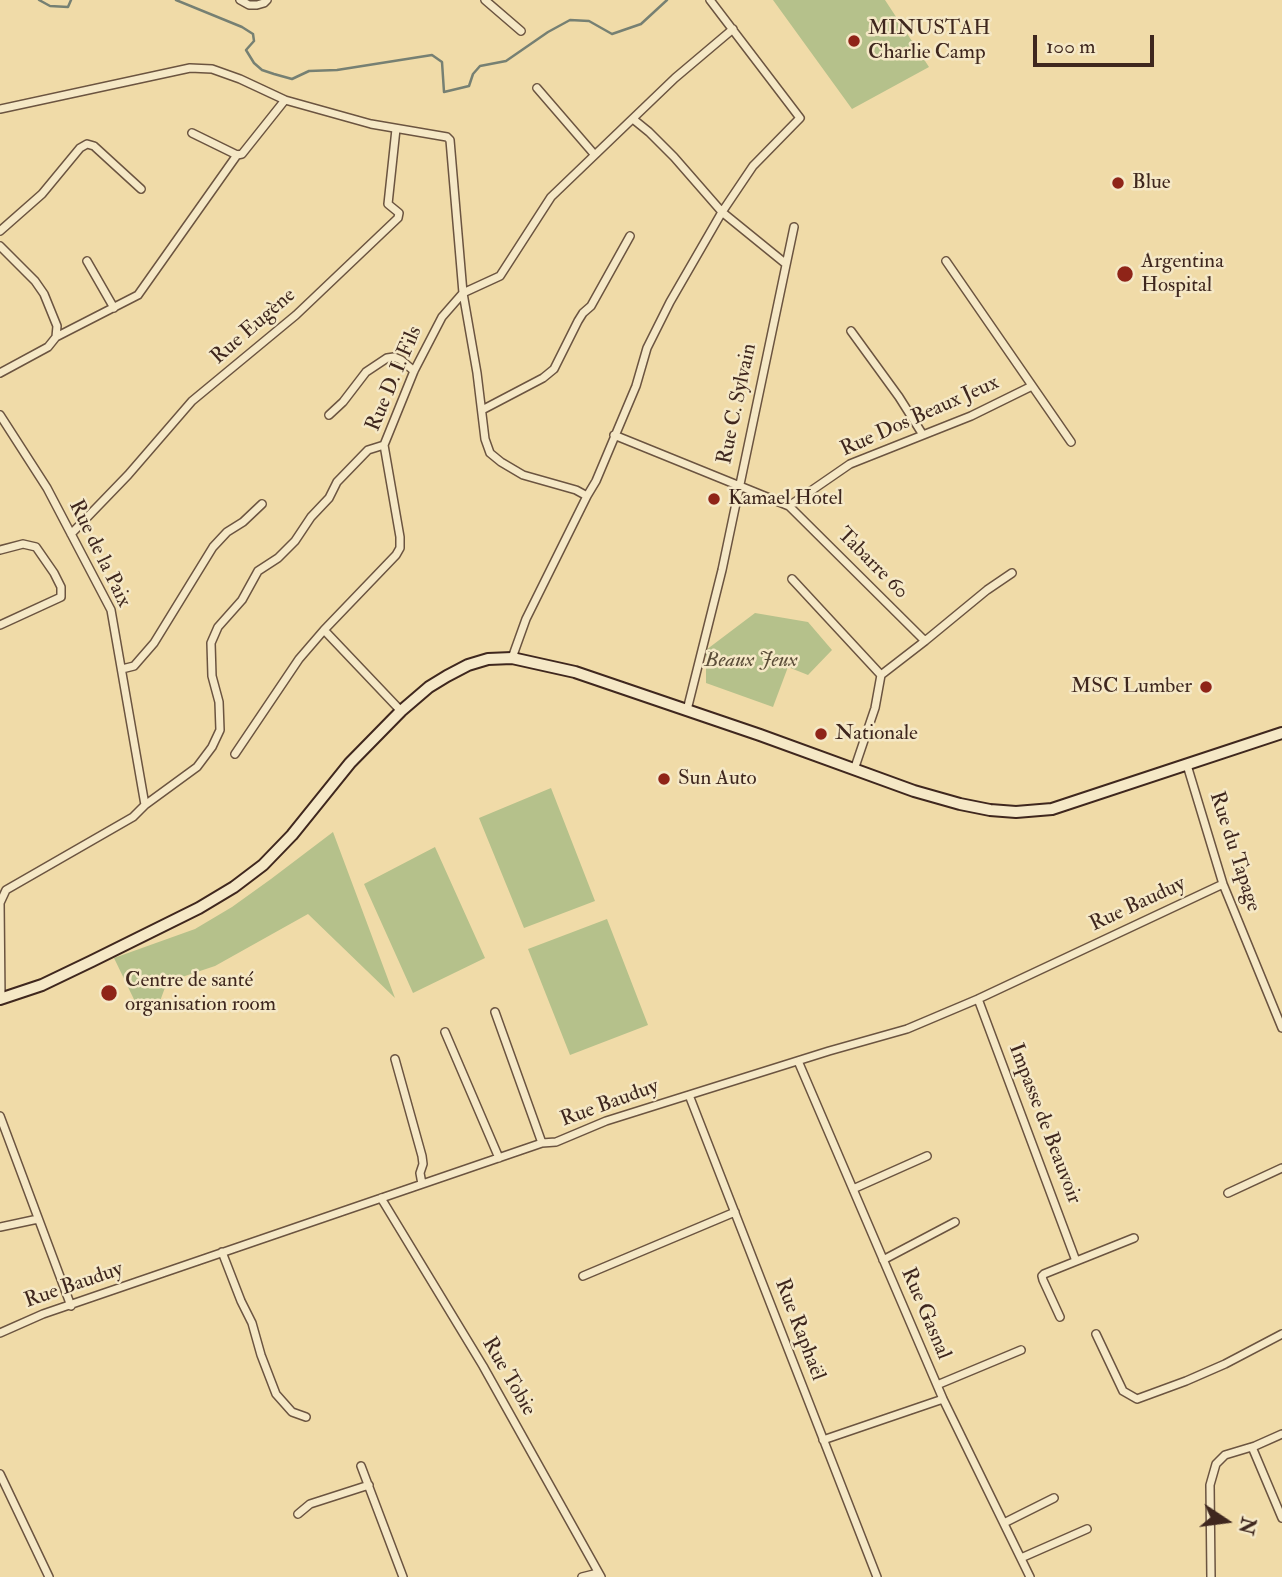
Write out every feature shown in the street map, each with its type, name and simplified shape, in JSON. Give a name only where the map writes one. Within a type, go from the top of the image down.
[{"type":"main road","points":[[1,999],[41,985],[92,961],[199,908],[234,887],[263,864],[292,835],[350,763],[401,712],[429,687],[468,665],[488,659],[512,658],[575,672],[854,770],[960,804],[990,810],[1016,812],[1052,809],[1282,733]]},
{"type":"street","points":[[240,0],[249,5],[257,5],[267,0]]},
{"type":"street","points":[[485,0],[521,31]]},
{"type":"street","points":[[512,658],[526,619],[597,481],[636,386],[647,348],[690,266],[753,166],[800,118],[710,0]]},
{"type":"street","points":[[463,293],[500,276],[551,197],[675,78],[733,29]]},
{"type":"street","points":[[0,109],[190,68],[212,69],[285,100],[352,119],[447,137],[450,140],[463,293],[485,439],[490,453],[523,475],[576,490],[587,496]]},
{"type":"street","points":[[537,88],[594,154]]},
{"type":"street","points":[[0,373],[48,347],[57,337],[138,295],[237,155],[242,154],[285,100]]},
{"type":"street","points":[[633,119],[674,157],[722,212],[786,264]]},
{"type":"street","name":"Rue Eugène","points":[[71,534],[128,475],[192,401],[296,315],[398,218],[399,213],[388,204],[396,129]]},
{"type":"street","points":[[192,134],[237,155]]},
{"type":"street","points":[[0,231],[42,194],[80,148],[87,144],[94,146],[141,189]]},
{"type":"street","name":"Rue C. Sylvain","points":[[687,710],[722,570],[794,227]]},
{"type":"street","points":[[482,410],[543,378],[554,369],[578,321],[591,306],[630,236]]},
{"type":"street","points":[[0,246],[35,281],[44,294],[57,326],[57,337]]},
{"type":"street","points":[[87,261],[114,308]]},
{"type":"street","points":[[946,261],[1071,442]]},
{"type":"street","name":"Rue D. I. Fils","points":[[324,630],[400,548],[384,445],[414,371],[442,317],[463,293]]},
{"type":"street","points":[[851,331],[923,435]]},
{"type":"street","points":[[329,415],[343,402],[366,372],[387,358],[401,360],[414,371]]},
{"type":"street","name":"Rue Dos Beaux Jeux","points":[[789,506],[850,464],[971,416],[1032,386]]},
{"type":"street","name":"Rue de la Paix","points":[[0,415],[47,488],[111,610],[145,805]]},
{"type":"street","name":"Tabarre 60","points":[[614,435],[789,506],[925,641]]},
{"type":"street","points":[[1,999],[1,903],[6,890],[133,817],[197,766],[212,747],[220,730],[219,702],[212,676],[211,643],[218,627],[242,600],[258,571],[278,558],[295,541],[311,517],[329,498],[337,482],[368,450],[384,445]]},
{"type":"street","points":[[122,670],[134,666],[154,643],[213,547],[227,531],[243,522],[261,504]]},
{"type":"street","points":[[0,551],[23,544],[36,547],[61,587],[61,597],[0,625]]},
{"type":"street","points":[[854,770],[875,708],[881,675],[1012,573]]},
{"type":"street","points":[[792,579],[881,675]]},
{"type":"street","points":[[235,754],[299,659],[324,630],[401,712]]},
{"type":"street","name":"Rue du Tapage","points":[[1187,765],[1223,884],[1282,1028]]},
{"type":"street","name":"Rue Bauduy","points":[[0,1333],[43,1314],[542,1143],[556,1142],[606,1122],[689,1095],[907,1028],[978,999],[1223,884]]},
{"type":"street","name":"Impasse de Beauvoir","points":[[978,999],[1076,1261]]},
{"type":"street","points":[[495,1012],[542,1143]]},
{"type":"street","points":[[445,1032],[499,1158]]},
{"type":"street","points":[[395,1059],[422,1156],[422,1184]]},
{"type":"street","name":"Rue Gasnal","points":[[798,1061],[943,1399],[1030,1577]]},
{"type":"street","name":"Rue Raphaël","points":[[689,1095],[877,1577]]},
{"type":"street","points":[[0,1116],[71,1306]]},
{"type":"street","points":[[853,1189],[927,1156]]},
{"type":"street","points":[[1228,1193],[1282,1168]]},
{"type":"street","name":"Rue Tobie","points":[[381,1198],[483,1366],[599,1575]]},
{"type":"street","points":[[583,1276],[734,1212]]},
{"type":"street","points":[[0,1227],[38,1219]]},
{"type":"street","points":[[883,1260],[955,1222]]},
{"type":"street","points":[[1060,1317],[1042,1276],[1134,1238]]},
{"type":"street","points":[[222,1252],[252,1323],[276,1394],[292,1412],[306,1417]]},
{"type":"street","points":[[1096,1334],[1123,1391],[1137,1399],[1224,1364],[1282,1334]]},
{"type":"street","points":[[937,1385],[1021,1350]]},
{"type":"street","points":[[823,1440],[943,1399]]},
{"type":"street","points":[[1211,1577],[1210,1485],[1216,1464],[1225,1454],[1252,1447],[1282,1434]]},
{"type":"street","points":[[1252,1447],[1282,1518]]},
{"type":"street","points":[[362,1466],[403,1577]]},
{"type":"street","points":[[0,1474],[49,1577]]},
{"type":"street","points":[[298,1514],[310,1504],[369,1485]]},
{"type":"street","points":[[1004,1524],[1054,1498]]},
{"type":"street","points":[[1021,1558],[1087,1529]]},
{"type":"street","points":[[582,1577],[599,1575]]},
{"type":"green space","points":[[773,0],[885,0],[929,67],[852,109]]},
{"type":"green space","name":"Beaux Jeux","points":[[755,613],[808,622],[832,650],[808,675],[788,667],[773,707],[706,683],[706,650]]},
{"type":"green space","points":[[551,788],[595,901],[524,928],[479,818]]},
{"type":"green space","points":[[333,832],[395,998],[308,914],[215,966],[167,982],[159,1004],[142,1016],[114,958],[195,929],[232,907]]},
{"type":"green space","points":[[435,847],[485,958],[413,993],[364,884]]},
{"type":"green space","points":[[607,919],[648,1025],[570,1055],[528,949]]},
{"type":"waterway","points":[[39,0],[50,6],[68,7],[71,0]]},
{"type":"waterway","points":[[176,0],[253,34],[254,41],[246,50],[262,70],[292,79],[309,71],[337,70],[432,55],[442,62],[444,92],[469,86],[473,74],[480,66],[506,61],[570,20],[589,21],[612,34],[641,24],[667,0]]},
{"type":"place","name":"MINUSTAH Charlie Camp","points":[[854,41]]},
{"type":"place","name":"Blue","points":[[1118,183]]},
{"type":"place","name":"Argentina Hospital","points":[[1125,274]]},
{"type":"place","name":"Kamael Hotel","points":[[714,499]]},
{"type":"place","name":"MSC Lumber","points":[[1206,687]]},
{"type":"place","name":"Nationale","points":[[821,734]]},
{"type":"place","name":"Sun Auto","points":[[664,779]]},
{"type":"place","name":"Centre de santé organisation room","points":[[109,993]]}]
